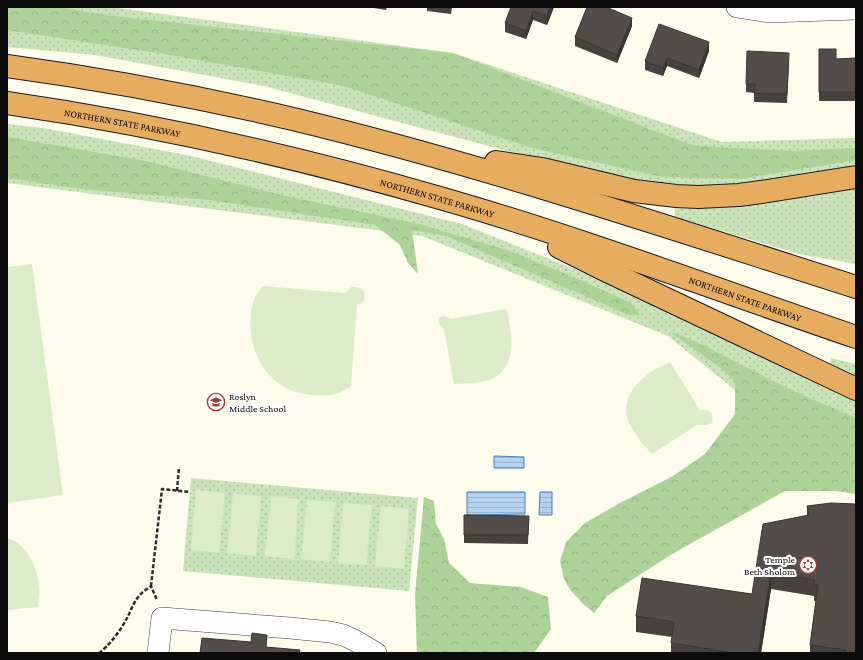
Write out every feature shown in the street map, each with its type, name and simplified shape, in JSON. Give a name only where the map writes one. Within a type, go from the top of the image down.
[{"type":"highway","points":[[7,66],[101,81],[230,105],[414,150],[594,204],[856,287]]},
{"type":"highway","name":"NORTHERN STATE PARKWAY","points":[[7,103],[82,115],[263,151],[395,185],[497,215],[723,290],[856,337]]},
{"type":"highway","points":[[414,150],[542,169],[634,191],[676,196],[698,197],[739,195],[856,176]]},
{"type":"highway","points":[[497,215],[605,270],[856,389]]},
{"type":"street","points":[[737,7],[769,12],[816,9],[856,9]]},
{"type":"street","points":[[158,653],[162,618],[330,632],[343,635],[354,640],[376,653]]},
{"type":"path","points":[[177,491],[179,467]]},
{"type":"path","points":[[162,618],[151,586],[162,489],[190,492]]},
{"type":"path","points":[[99,653],[118,632],[127,619],[140,594],[151,586]]},
{"type":"green space","points":[[7,7],[110,7],[453,53],[722,142],[856,138],[856,169],[750,187],[666,191],[610,181],[515,153],[264,86],[95,55],[7,47]]},
{"type":"green space","points":[[7,7],[55,7],[122,17],[453,53],[694,146],[793,151],[856,148],[856,160],[740,179],[663,177],[532,148],[344,86],[164,54],[7,30]]},
{"type":"green space","points":[[7,124],[43,128],[187,155],[462,224],[587,274],[706,328],[856,400],[856,484],[848,481],[668,336],[422,236],[7,183]]},
{"type":"green space","points":[[7,137],[146,161],[286,196],[419,224],[510,251],[578,279],[631,303],[640,315],[629,315],[446,236],[412,230],[418,274],[408,263],[400,245],[375,225],[210,200],[82,189],[7,178]]},
{"type":"green space","points":[[856,186],[856,264],[799,254],[675,217],[675,205]]},
{"type":"green space","points":[[32,264],[63,495],[7,503],[7,267]]},
{"type":"green space","points":[[263,286],[346,293],[351,287],[360,288],[363,290],[365,297],[364,300],[357,305],[351,386],[330,395],[304,394],[285,388],[267,373],[253,345],[250,327],[250,318],[254,300]]},
{"type":"green space","points":[[507,309],[511,348],[510,357],[506,366],[501,373],[488,381],[454,384],[444,329],[439,322],[440,317],[444,316],[450,319]]},
{"type":"green space","points":[[669,331],[707,347],[790,389],[856,418],[856,494],[836,491],[785,491],[672,554],[607,596],[594,613],[582,603],[569,588],[564,579],[560,561],[566,542],[585,523],[673,476],[705,454],[735,414],[735,382],[722,369]]},
{"type":"green space","points":[[831,358],[856,364],[856,383],[829,370]]},
{"type":"green space","points":[[670,362],[700,410],[709,411],[712,414],[712,423],[707,425],[697,425],[652,454],[637,437],[626,414],[626,407],[631,392],[641,380],[648,374]]},
{"type":"green space","points":[[191,478],[418,498],[409,591],[183,571]]},
{"type":"green space","points":[[196,490],[225,493],[219,553],[191,550]]},
{"type":"green space","points":[[233,493],[261,496],[256,556],[227,553]]},
{"type":"green space","points":[[271,496],[299,499],[294,559],[265,556]]},
{"type":"green space","points":[[424,497],[434,501],[436,524],[444,539],[449,563],[470,583],[521,587],[548,597],[551,629],[534,653],[417,653],[415,595]]},
{"type":"green space","points":[[307,500],[335,502],[330,562],[301,559]]},
{"type":"green space","points":[[343,503],[372,505],[366,565],[338,563]]},
{"type":"green space","points":[[381,506],[409,509],[404,569],[375,566]]},
{"type":"green space","points":[[7,538],[14,540],[25,550],[33,564],[39,585],[38,607],[7,610]]},
{"type":"water","points":[[494,456],[524,457],[524,468],[494,468]]},
{"type":"water","points":[[467,492],[525,492],[525,514],[467,515]]},
{"type":"water","points":[[540,492],[552,492],[552,515],[539,515]]},
{"type":"building","points":[[511,7],[550,7],[547,16],[533,11],[526,31],[505,23]]},
{"type":"building","points":[[587,7],[606,7],[632,18],[617,55],[575,37]]},
{"type":"building","points":[[659,24],[709,42],[699,70],[667,58],[663,68],[645,61]]},
{"type":"building","points":[[819,49],[836,49],[836,59],[856,58],[856,92],[819,92]]},
{"type":"building","points":[[747,51],[789,53],[787,94],[754,93],[755,84],[746,84]]},
{"type":"building","name":"Temple Beth Sholom","points":[[831,503],[856,504],[856,653],[845,653],[846,650],[810,645],[818,585],[814,585],[815,580],[771,573],[758,653],[734,653],[671,643],[674,622],[636,616],[642,578],[752,594],[763,524],[809,515],[807,506]]},
{"type":"building","points":[[464,515],[529,516],[528,535],[464,535]]},
{"type":"building","points":[[252,633],[267,635],[266,647],[300,650],[299,653],[200,653],[202,638],[251,642]]},
{"type":"place","name":"Roslyn Middle School","points":[[216,402]]},
{"type":"place","name":"Temple Beth Sholom","points":[[808,565]]}]
